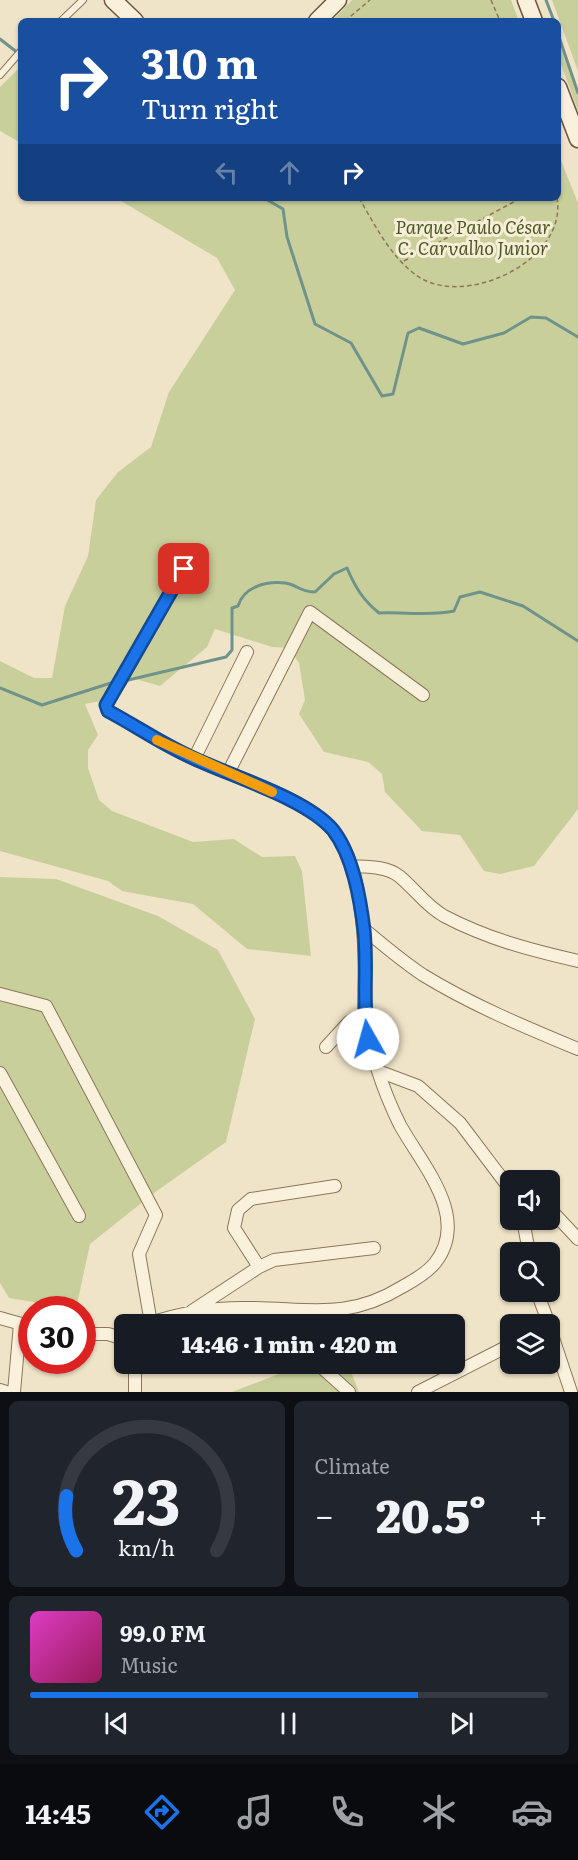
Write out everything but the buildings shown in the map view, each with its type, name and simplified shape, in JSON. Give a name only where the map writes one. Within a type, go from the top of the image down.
[{"type":"main road","points":[[113,0],[132,18]]},
{"type":"main road","points":[[320,18],[338,0]]},
{"type":"main road","points":[[526,0],[533,18]]},
{"type":"main road","points":[[561,95],[578,140]]},
{"type":"street","points":[[181,1314],[191,1311],[256,1308],[335,1311],[365,1307],[416,1279],[435,1264],[449,1230],[440,1194],[400,1125],[378,1071],[364,1014],[366,1001],[364,930],[351,866],[342,845],[324,822],[272,792],[194,759],[108,711],[106,705],[184,569]]},
{"type":"street","points":[[228,773],[310,612],[423,695]]},
{"type":"street","points":[[194,759],[247,652]]},
{"type":"street","points":[[351,866],[381,868],[398,875],[441,914],[485,936],[535,952],[576,956]]},
{"type":"street","points":[[364,930],[422,974],[476,1005],[578,1049]]},
{"type":"street","points":[[0,994],[46,1006],[156,1215],[139,1254],[148,1314]]},
{"type":"street","points":[[326,1047],[350,1022],[364,1014]]},
{"type":"street","points":[[378,1071],[418,1086],[459,1123],[500,1176]]},
{"type":"street","points":[[0,1073],[79,1216]]},
{"type":"street","points":[[259,1267],[234,1228],[237,1210],[251,1199],[335,1186]]},
{"type":"street","points":[[560,1220],[578,1239]]},
{"type":"street","points":[[191,1311],[259,1267],[274,1260],[374,1248]]},
{"type":"street","points":[[256,1308],[263,1314]]},
{"type":"street","points":[[0,1318],[18,1324]]},
{"type":"street","points":[[96,1335],[114,1336]]},
{"type":"street","points":[[418,1392],[500,1350]]},
{"type":"street","points":[[560,1359],[571,1392]]},
{"type":"street","points":[[14,1392],[18,1370]]},
{"type":"street","points":[[135,1374],[135,1392]]},
{"type":"street","points":[[329,1374],[349,1392]]},
{"type":"street","points":[[0,1390],[6,1392]]},
{"type":"lane","points":[[65,18],[83,0]]},
{"type":"lane","points":[[0,75],[18,53]]},
{"type":"path","points":[[349,18],[370,0]]},
{"type":"path","points":[[491,0],[499,18]]},
{"type":"path","points":[[361,201],[381,236],[416,275],[438,285],[462,287],[488,282],[527,261],[542,249],[554,226],[556,201]]},
{"type":"path","points":[[403,262],[515,201]]},
{"type":"green space","points":[[352,0],[511,0],[518,18],[335,18]]},
{"type":"green space","points":[[552,0],[578,0],[578,71],[561,25],[561,18],[559,18]]},
{"type":"green space","points":[[561,48],[578,96],[578,111],[561,64]]},
{"type":"green space","points":[[18,69],[18,141],[0,131],[0,87]]},
{"type":"green space","name":"Parque Paulo César C. Carvalho Junior","points":[[561,160],[578,203],[578,809],[534,866],[500,874],[484,871],[460,835],[422,831],[385,792],[382,774],[368,762],[324,752],[299,714],[305,700],[299,663],[289,648],[272,647],[215,629],[207,647],[160,686],[132,678],[117,698],[85,704],[98,735],[88,750],[88,768],[99,800],[112,811],[193,842],[234,839],[262,857],[295,856],[302,871],[311,956],[247,949],[193,904],[122,891],[108,881],[0,851],[0,661],[34,678],[52,678],[65,606],[88,556],[96,500],[118,472],[151,447],[169,392],[235,290],[217,258],[121,201],[561,201]]},
{"type":"green space","points":[[0,877],[56,879],[158,916],[218,950],[255,1019],[226,1142],[154,1193],[90,1244],[79,1296],[9,1298],[0,1283]]},
{"type":"green space","points":[[279,1374],[352,1374],[359,1392],[232,1392]]},
{"type":"waterway","points":[[546,0],[553,18]]},
{"type":"waterway","points":[[0,39],[18,53]]},
{"type":"waterway","points":[[561,43],[578,93]]},
{"type":"waterway","points":[[269,201],[283,209],[287,237],[315,324],[351,343],[382,396],[393,394],[408,333],[419,328],[463,344],[504,333],[531,317],[546,318],[578,337]]},
{"type":"waterway","points":[[124,681],[226,657],[232,650],[232,608],[238,606],[250,590],[263,584],[277,583],[315,592],[334,574],[347,568],[360,593],[379,613],[428,614],[454,611],[460,597],[480,592],[523,606],[578,641]]},
{"type":"waterway","points":[[0,688],[42,705],[114,682]]},
{"type":"slow traffic","points":[[157,740],[194,759],[272,792]]},
{"type":"route","points":[[184,569],[106,705],[108,711],[165,745],[301,807],[333,830],[351,866],[364,930],[366,1001],[364,1014],[368,1039]]}]
